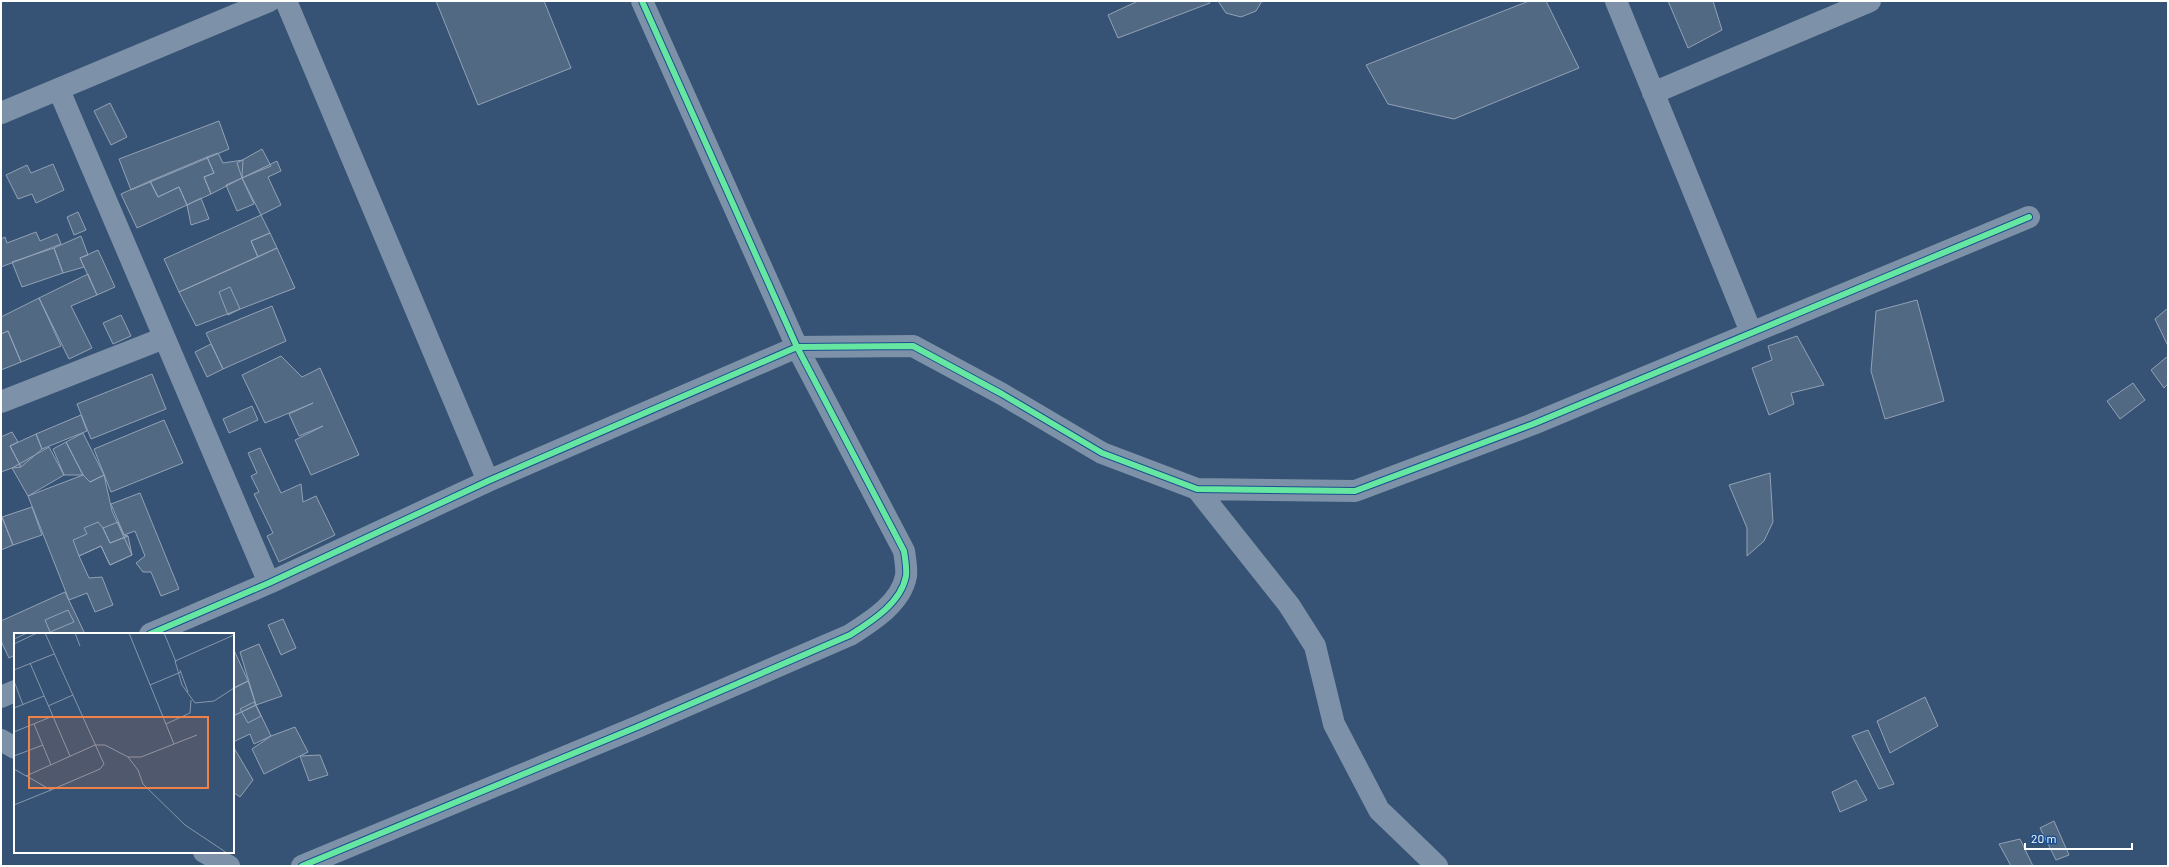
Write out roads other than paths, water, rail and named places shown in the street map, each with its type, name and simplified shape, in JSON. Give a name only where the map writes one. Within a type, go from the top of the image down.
[{"type":"street","points":[[1,113],[269,1]]},
{"type":"street","points":[[286,1],[488,480]]},
{"type":"street","points":[[302,866],[637,727],[850,635],[881,615],[898,593],[906,576],[904,551],[797,347],[642,1]]},
{"type":"street","points":[[1616,1],[1751,332]]},
{"type":"street","points":[[1653,93],[1870,1]]},
{"type":"street","points":[[59,90],[269,583]]},
{"type":"street","points":[[152,633],[269,583],[488,480],[797,347],[913,346],[1002,394],[1102,453],[1197,489],[1355,491],[1533,424],[2029,217]]},
{"type":"street","points":[[1,402],[164,338]]},
{"type":"street","points":[[1197,489],[1289,604],[1316,646],[1334,724],[1379,810],[1437,866]]},
{"type":"street","points":[[1,697],[14,692]]},
{"type":"street","points":[[1,740],[14,747]]},
{"type":"street","points":[[206,853],[229,866]]}]
